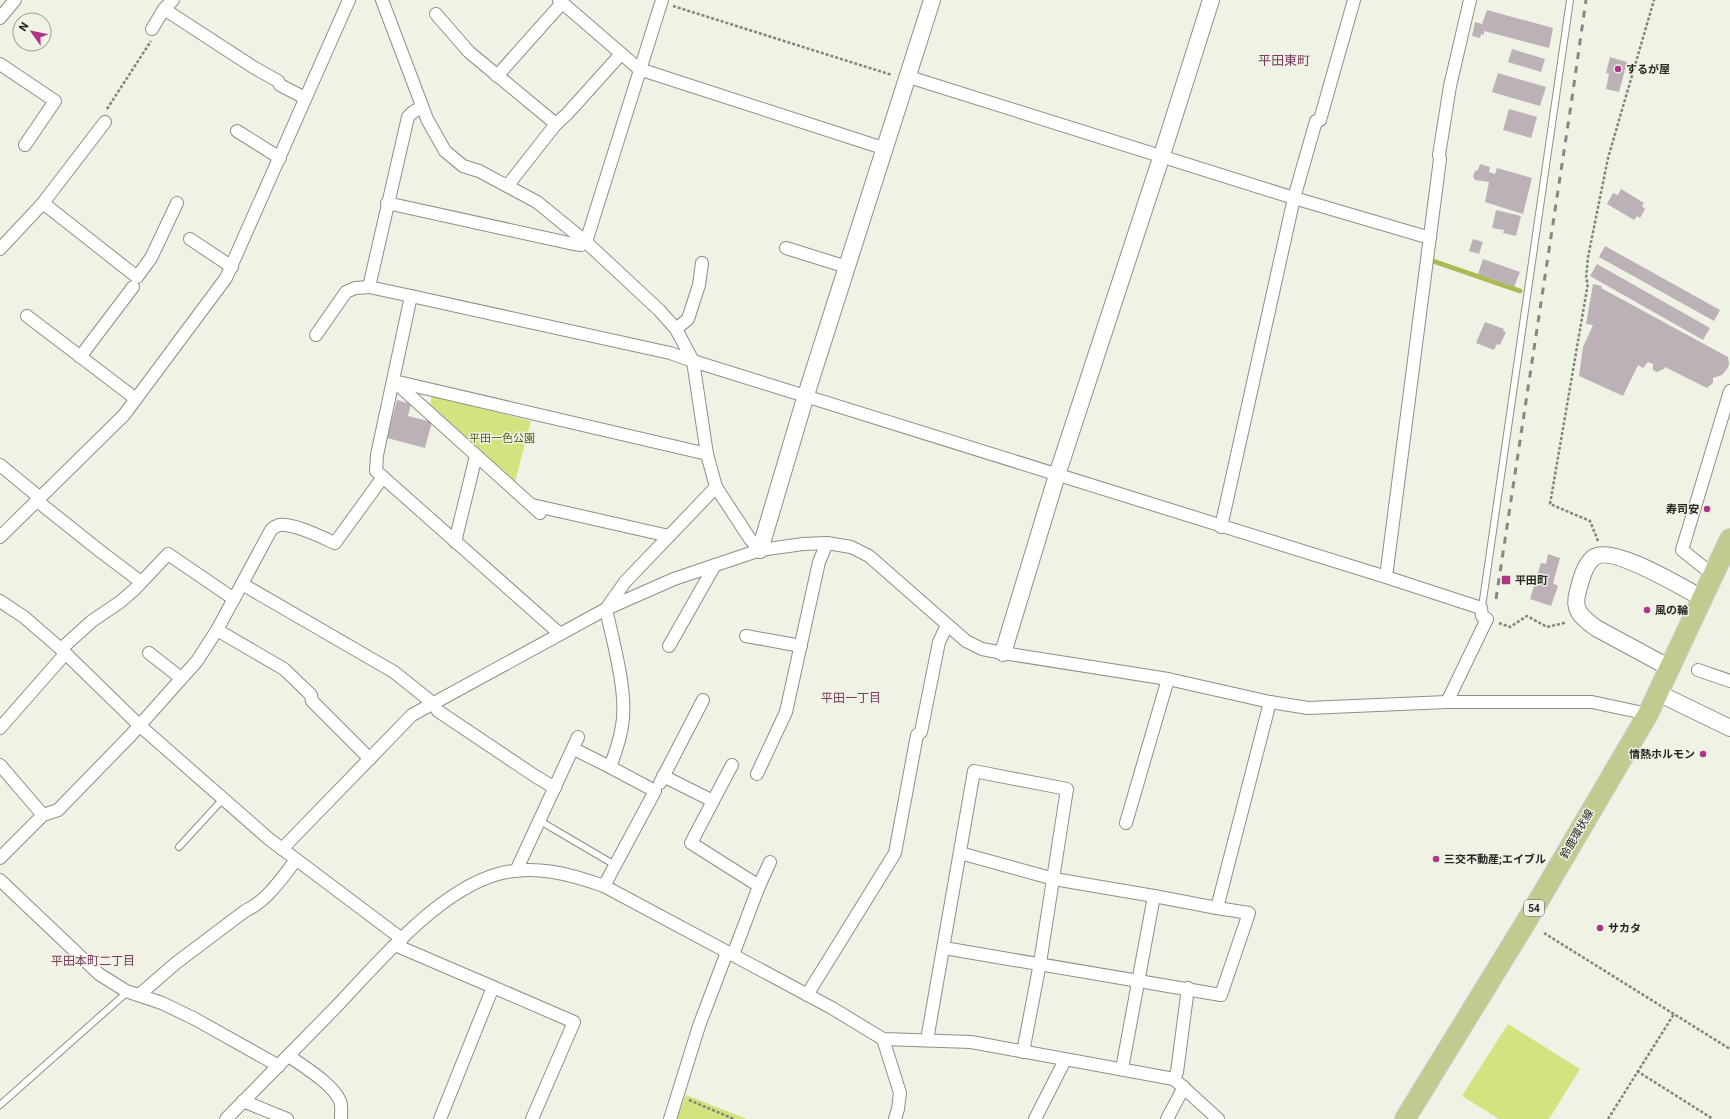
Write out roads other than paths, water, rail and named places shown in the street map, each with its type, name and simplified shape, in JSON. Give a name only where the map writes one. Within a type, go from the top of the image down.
[{"type":"main road","name":"鈴鹿環状線","points":[[1405,1119],[1526,922],[1648,714],[1712,574],[1730,539]]},
{"type":"street","points":[[0,18],[15,0]]},
{"type":"street","points":[[152,29],[164,9],[173,0]]},
{"type":"street","points":[[0,537],[124,415],[179,344],[226,278],[349,0]]},
{"type":"street","points":[[382,0],[422,107],[434,134],[450,157],[463,166],[479,171],[508,185],[537,202],[586,242],[659,310],[676,329],[694,362],[707,454],[716,487],[750,540],[760,550]]},
{"type":"street","points":[[760,550],[806,395],[886,150],[932,0]]},
{"type":"street","points":[[1004,653],[1057,475],[1211,0]]},
{"type":"street","points":[[1221,527],[1294,198],[1316,121],[1320,120],[1354,0]]},
{"type":"street","points":[[1386,577],[1440,159],[1439,154],[1450,86],[1470,0]]},
{"type":"street","points":[[497,76],[561,1],[639,69],[886,150]]},
{"type":"street","points":[[388,203],[569,243],[581,245],[586,242],[639,69],[662,1]]},
{"type":"street","points":[[164,9],[253,67],[278,80],[280,85],[305,98]]},
{"type":"street","points":[[436,14],[469,52],[556,124]]},
{"type":"street","points":[[508,185],[556,124],[567,114],[621,54]]},
{"type":"street","points":[[0,64],[55,101],[25,144]]},
{"type":"street","points":[[908,78],[1162,155],[1294,198],[1430,238]]},
{"type":"street","points":[[369,287],[408,117],[422,107]]},
{"type":"street","points":[[0,249],[43,203],[105,122]]},
{"type":"street","points":[[237,131],[280,158]]},
{"type":"street","points":[[43,203],[137,277],[151,258],[177,203]]},
{"type":"street","points":[[190,239],[232,267]]},
{"type":"street","points":[[786,248],[847,267]]},
{"type":"street","points":[[676,329],[688,319],[699,285],[702,263]]},
{"type":"street","points":[[80,357],[133,287]]},
{"type":"street","points":[[316,335],[346,292],[355,288],[369,287],[670,353],[694,362],[806,395],[1221,527],[1386,577],[1481,608],[1482,616],[1487,619],[1447,702]]},
{"type":"street","points":[[411,296],[376,464],[376,471],[560,634]]},
{"type":"street","points":[[27,316],[136,399]]},
{"type":"street","points":[[394,381],[707,454]]},
{"type":"street","points":[[394,381],[535,509],[669,536]]},
{"type":"street","points":[[1712,574],[1682,550],[1730,391]]},
{"type":"street","points":[[456,542],[476,456]]},
{"type":"street","points":[[0,466],[100,551],[141,582]]},
{"type":"street","points":[[0,858],[43,815],[58,810],[132,735],[197,660],[217,630],[271,530],[278,525],[286,525],[335,543],[383,477]]},
{"type":"street","points":[[610,767],[622,725],[623,703],[617,661],[606,609],[625,582],[716,487]]},
{"type":"street","points":[[757,774],[786,712],[819,562],[827,543]]},
{"type":"street","points":[[282,849],[412,715],[606,609],[674,580],[760,550],[803,544],[827,543],[851,547],[869,556],[966,641],[982,648],[1004,653],[1168,679],[1270,702],[1308,708],[1447,702],[1592,702],[1648,714]]},
{"type":"street","points":[[0,728],[63,651],[92,621],[129,594],[168,554],[234,599]]},
{"type":"street","points":[[1670,668],[1596,628],[1578,612],[1575,600],[1583,574],[1593,558],[1601,555],[1616,557],[1637,564],[1702,598]]},
{"type":"street","points":[[669,646],[715,565]]},
{"type":"street","points":[[242,584],[394,672],[434,704],[438,711],[456,724],[555,788]]},
{"type":"street","points":[[0,601],[24,618],[63,651],[140,725],[222,800],[399,942],[493,988],[574,1022],[532,1119]]},
{"type":"street","points":[[807,996],[894,853],[917,735],[921,732],[940,642],[947,625]]},
{"type":"street","points":[[217,630],[284,669],[311,695],[312,701],[370,759]]},
{"type":"street","points":[[746,636],[801,646]]},
{"type":"street","points":[[149,653],[181,678]]},
{"type":"street","points":[[1698,670],[1730,681]]},
{"type":"street","points":[[1126,823],[1168,679]]},
{"type":"street","points":[[1658,693],[1730,728]]},
{"type":"street","points":[[604,886],[703,700]]},
{"type":"street","points":[[1217,908],[1270,702]]},
{"type":"street","points":[[516,871],[574,749],[578,737]]},
{"type":"street","points":[[574,749],[655,791]]},
{"type":"street","points":[[0,765],[43,815]]},
{"type":"street","points":[[732,765],[691,843],[759,886]]},
{"type":"street","points":[[927,1040],[974,771],[1067,789],[1040,963],[1022,1052]]},
{"type":"street","points":[[663,776],[713,801]]},
{"type":"street","points":[[944,948],[1221,994],[1250,913],[1054,879],[960,853]]},
{"type":"street","points":[[139,995],[201,944],[245,911],[256,906],[277,885],[296,860]]},
{"type":"street","points":[[670,1119],[699,1026],[770,862]]},
{"type":"street","points":[[226,1119],[399,942],[439,906],[458,892],[486,878],[516,871],[544,870],[575,876],[604,886],[807,996],[832,1008],[883,1040],[971,1042],[1174,1079],[1218,1119]]},
{"type":"street","points":[[0,880],[99,974],[126,991],[162,1003],[195,1019],[279,1066]]},
{"type":"street","points":[[1122,1069],[1154,896]]},
{"type":"street","points":[[440,1119],[493,988]]},
{"type":"street","points":[[1174,1079],[1177,1072],[1188,988]]},
{"type":"street","points":[[883,1040],[900,1093],[895,1119]]},
{"type":"street","points":[[289,1056],[335,1093],[341,1102],[341,1119]]},
{"type":"street","points":[[1035,1119],[1065,1060]]},
{"type":"street","points":[[1168,1119],[1184,1087]]},
{"type":"street","points":[[243,1102],[286,1119]]},
{"type":"lane","points":[[1481,608],[1570,0]]},
{"type":"lane","points":[[179,847],[222,800]]},
{"type":"lane","points":[[540,821],[615,865]]},
{"type":"lane","points":[[0,1105],[124,995],[126,991]]},
{"type":"waterway","points":[[1433,261],[1520,291]]},
{"type":"railway","points":[[1496,599],[1586,0]]},
{"type":"place","name":"するが屋","points":[[1618,69]]},
{"type":"place","name":"寿司安","points":[[1707,509]]},
{"type":"place","name":"平田町","points":[[1506,580]]},
{"type":"place","name":"風の輪","points":[[1647,610]]},
{"type":"place","name":"情熱ホルモン","points":[[1703,754]]},
{"type":"place","name":"三交不動産;エイブル","points":[[1436,859]]},
{"type":"place","name":"サカタ","points":[[1600,928]]},
{"type":"district","name":"平田東町","points":[[1284,60]]},
{"type":"district","name":"平田一丁目","points":[[851,698]]},
{"type":"district","name":"平田本町二丁目","points":[[93,961]]},
{"type":"park label","name":"平田一色公園","points":[[502,438]]}]
